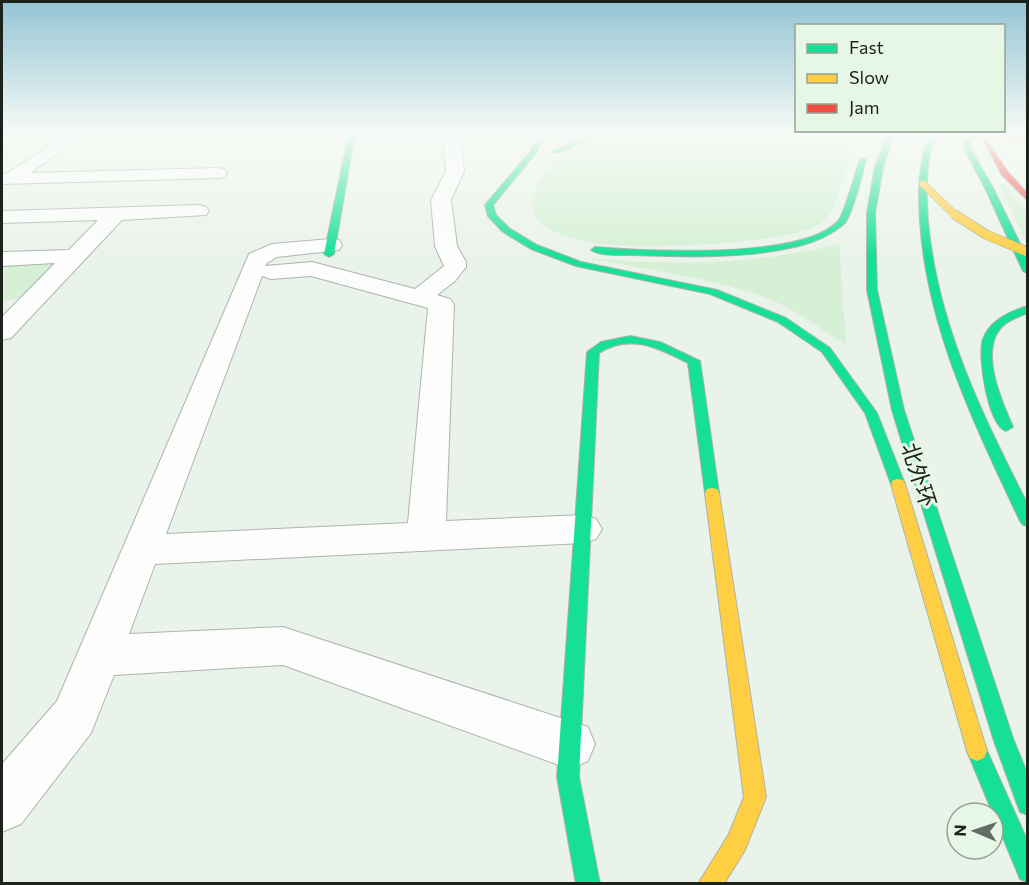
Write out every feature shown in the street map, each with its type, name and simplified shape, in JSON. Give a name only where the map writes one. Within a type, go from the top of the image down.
[{"type":"main road","points":[[330,250],[343,174]]},
{"type":"main road","points":[[514,174],[497,192],[489,205],[492,216],[506,230],[534,247],[579,264],[713,292],[782,320],[825,351],[871,413],[892,464],[975,746],[1028,871]]},
{"type":"main road","points":[[585,248],[669,255],[800,243],[829,235],[839,227],[859,174]]},
{"type":"main road","name":"北外环","points":[[878,174],[871,213],[872,290],[898,410],[1004,741],[1028,804]]},
{"type":"main road","points":[[923,174],[921,222],[926,269],[948,345],[1028,521]]},
{"type":"main road","points":[[981,174],[1028,271]]},
{"type":"main road","points":[[1006,174],[1028,199]]},
{"type":"main road","points":[[923,183],[955,215],[987,235],[1028,252]]},
{"type":"main road","points":[[1014,441],[1000,413],[985,363],[992,332],[1011,316],[1028,309]]},
{"type":"main road","points":[[588,884],[568,777],[593,352],[610,340],[633,339],[659,345],[694,361],[755,797],[737,842],[710,884]]},
{"type":"street","points":[[4,181],[183,174]]},
{"type":"street","points":[[419,298],[455,267],[446,246],[441,200],[453,174]]},
{"type":"street","points":[[2,217],[199,211]]},
{"type":"street","points":[[2,332],[13,307],[74,256],[116,214]]},
{"type":"street","points":[[2,805],[74,717],[257,259],[272,251],[330,250]]},
{"type":"street","points":[[2,259],[74,256]]},
{"type":"street","points":[[251,273],[312,269],[441,304],[426,537]]},
{"type":"street","points":[[141,550],[583,529]]},
{"type":"street","points":[[98,656],[283,646],[570,744]]},
{"type":"green space","points":[[544,174],[845,174],[838,197],[827,217],[821,223],[806,230],[752,240],[654,246],[610,245],[585,241],[560,234],[545,226],[535,216],[532,204],[534,192]]},
{"type":"green space","points":[[999,184],[1005,184],[1027,214],[1027,244]]},
{"type":"green space","points":[[839,244],[846,345],[795,312],[762,296],[698,279],[589,258],[621,261],[714,262],[776,256]]},
{"type":"green space","points":[[52,262],[56,265],[27,297],[2,301],[2,264]]},
{"type":"traffic: fast","points":[[329,254],[344,174]]},
{"type":"traffic: fast","points":[[515,174],[489,205],[492,216],[506,230],[534,247],[579,264],[713,292],[782,320],[826,350],[871,413],[898,484]]},
{"type":"traffic: fast","points":[[595,250],[687,254],[764,249],[798,243],[825,234],[843,221],[858,174]]},
{"type":"traffic: fast","points":[[878,174],[871,213],[872,290],[898,410],[1004,741],[1028,804]]},
{"type":"traffic: fast","points":[[924,174],[923,208],[926,250],[944,330],[974,408],[1028,521]]},
{"type":"traffic: fast","points":[[981,174],[1028,271]]},
{"type":"traffic: fast","points":[[1006,427],[988,377],[986,350],[995,328],[1010,317],[1028,309]]},
{"type":"traffic: fast","points":[[588,884],[568,777],[593,352],[605,344],[630,339],[656,344],[694,361],[712,493]]},
{"type":"traffic: fast","points":[[977,751],[1028,871]]},
{"type":"traffic: slow","points":[[923,184],[955,215],[987,235],[1028,252]]},
{"type":"traffic: slow","points":[[898,484],[977,751]]},
{"type":"traffic: slow","points":[[710,884],[737,842],[755,797],[712,493]]},
{"type":"traffic: jam","points":[[1006,174],[1028,199]]}]
